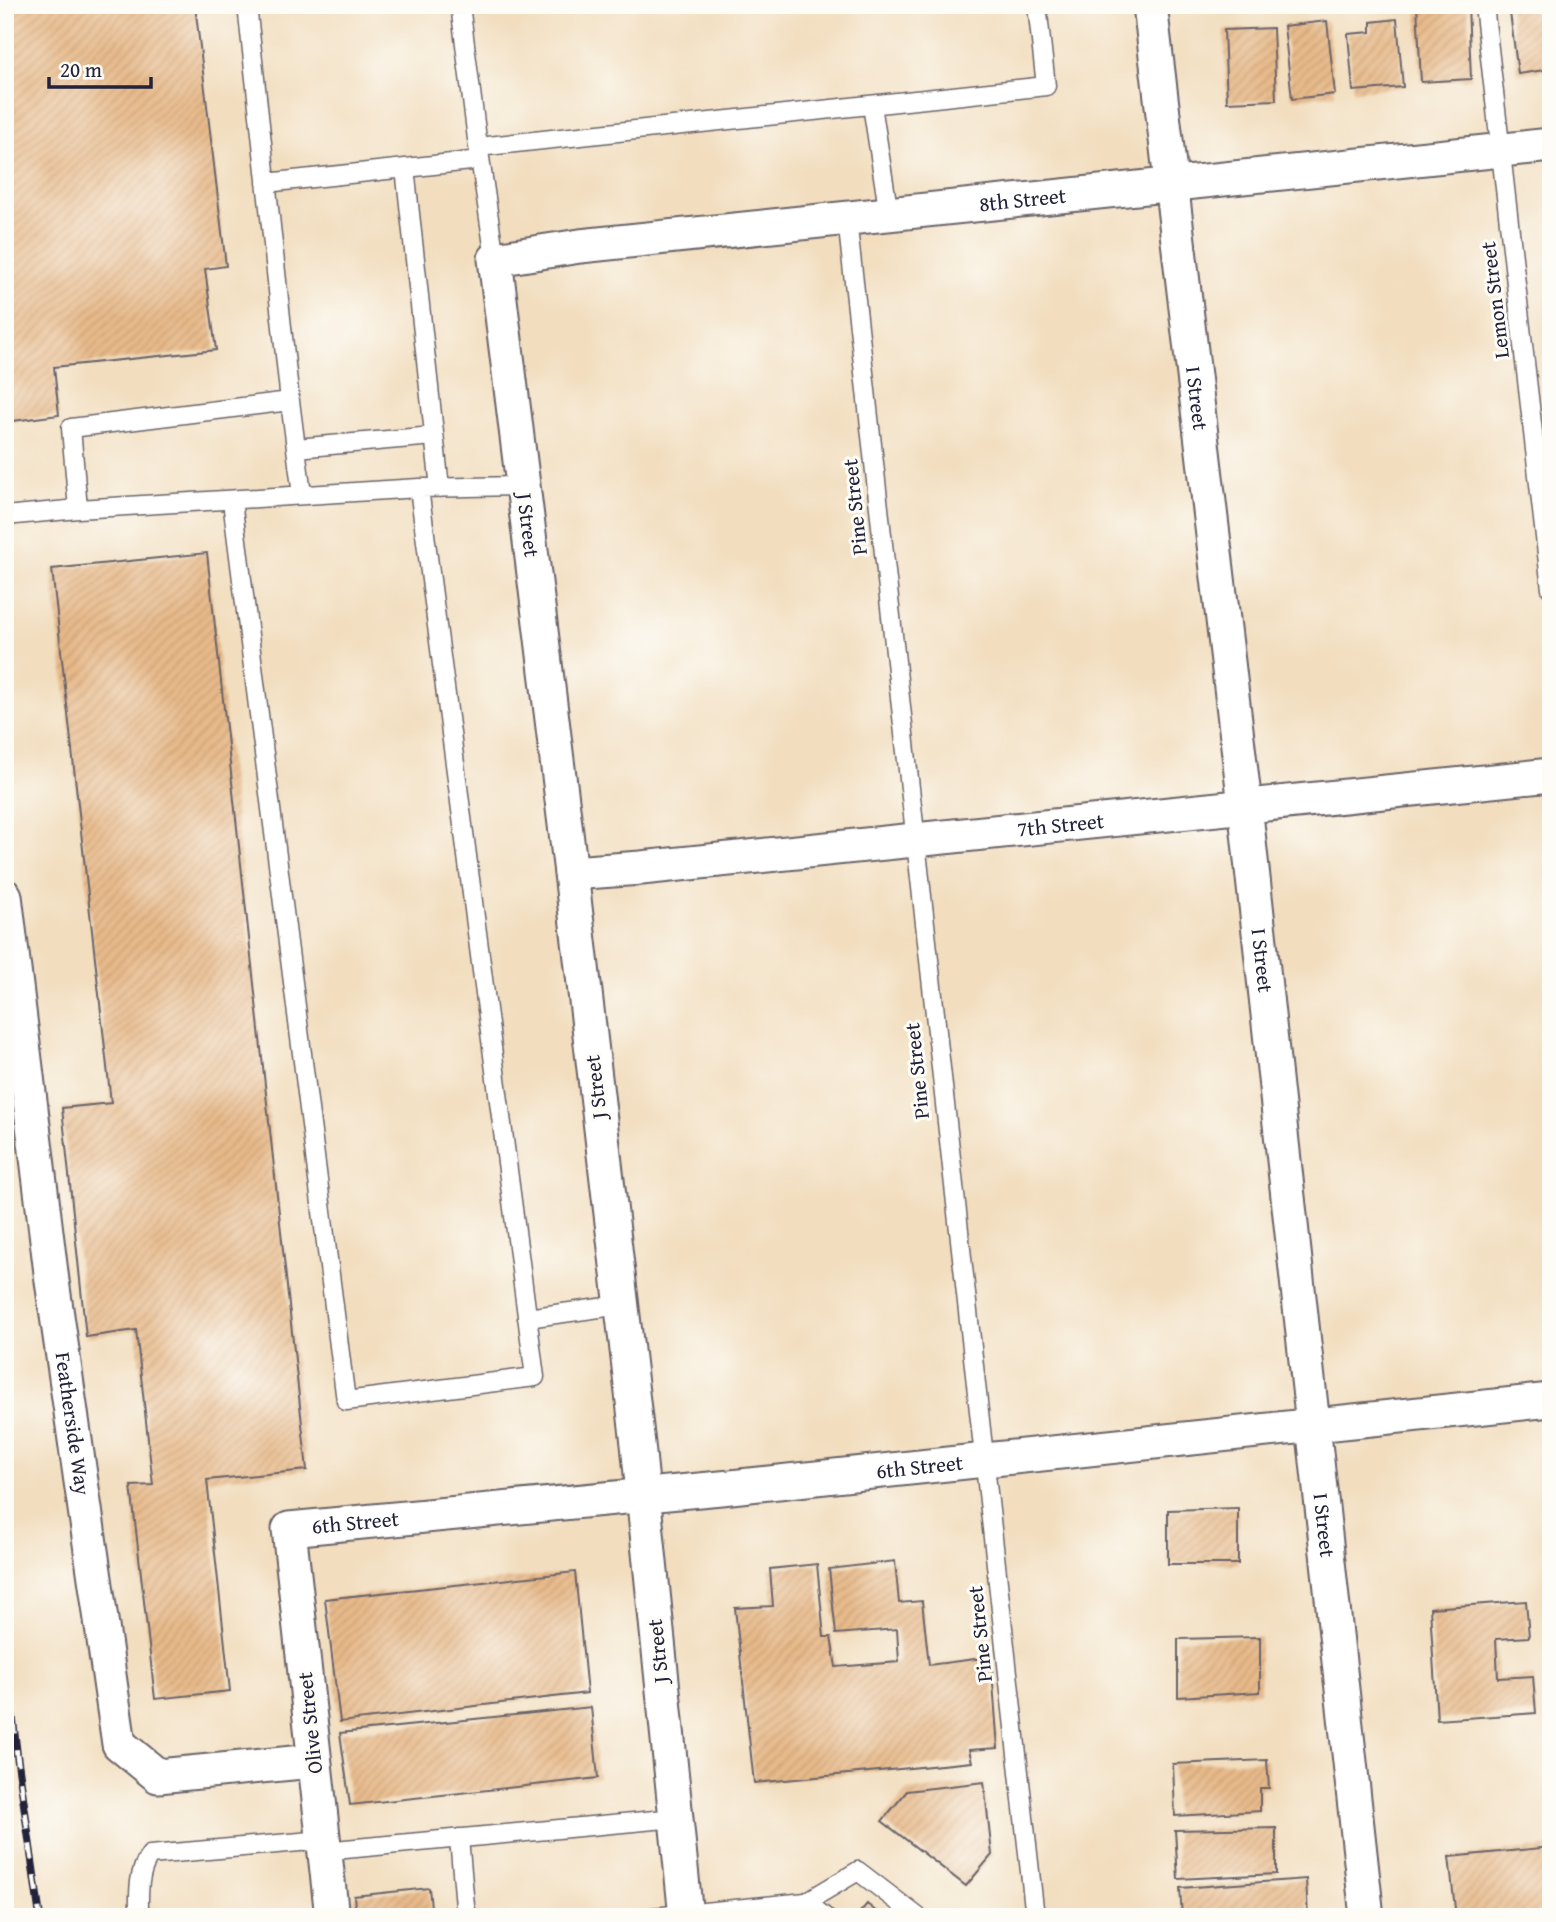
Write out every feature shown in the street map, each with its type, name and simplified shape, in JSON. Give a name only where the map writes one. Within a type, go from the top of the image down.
[{"type":"street","name":"I Street","points":[[1150,5],[1245,805],[1367,1917]]},
{"type":"street","name":"8th Street","points":[[495,259],[580,246],[1551,145]]},
{"type":"street","name":"J Street","points":[[495,259],[621,1305],[686,1916]]},
{"type":"street","name":"7th Street","points":[[571,873],[1551,775]]},
{"type":"street","name":"Featherside Way","points":[[5,896],[52,1281],[119,1744],[158,1776],[313,1761]]},
{"type":"street","name":"6th Street","points":[[289,1529],[984,1461],[1551,1400]]},
{"type":"street","name":"Olive Street","points":[[289,1529],[332,1917]]},
{"type":"lane","points":[[460,5],[495,259]]},
{"type":"lane","points":[[266,183],[405,168],[479,153],[1046,86],[1037,5]]},
{"type":"lane","name":"Lemon Street","points":[[1484,5],[1551,589]]},
{"type":"lane","points":[[247,12],[302,495]]},
{"type":"lane","points":[[872,105],[889,215]]},
{"type":"lane","points":[[405,168],[440,488]]},
{"type":"lane","name":"Pine Street","points":[[847,219],[1035,1917]]},
{"type":"lane","points":[[78,509],[71,428],[290,401]]},
{"type":"lane","points":[[296,448],[434,436]]},
{"type":"lane","points":[[5,516],[419,488],[523,486]]},
{"type":"lane","points":[[232,501],[346,1401],[535,1377],[419,488]]},
{"type":"lane","points":[[527,1318],[621,1305]]},
{"type":"lane","points":[[139,1917],[138,1890],[142,1865],[150,1855],[459,1838],[676,1818]]},
{"type":"lane","points":[[459,1838],[468,1917]]},
{"type":"lane","points":[[653,1917],[686,1916],[806,1902],[858,1871],[918,1917]]},
{"type":"lane","points":[[806,1902],[825,1917]]},
{"type":"building","points":[[5,5],[195,5],[226,266],[205,269],[216,350],[54,367],[59,415],[5,422]]},
{"type":"building","points":[[1417,5],[1468,5],[1471,79],[1421,82]]},
{"type":"building","points":[[1509,5],[1551,5],[1551,69],[1518,74]]},
{"type":"building","points":[[1397,19],[1403,87],[1353,91],[1348,34],[1371,32],[1371,22]]},
{"type":"building","points":[[1327,21],[1335,94],[1292,99],[1284,26]]},
{"type":"building","points":[[1273,28],[1276,100],[1227,102],[1224,30]]},
{"type":"building","points":[[207,553],[307,1470],[207,1480],[230,1691],[155,1699],[131,1486],[153,1485],[136,1330],[86,1337],[62,1108],[111,1103],[52,569]]},
{"type":"building","points":[[1238,1508],[1238,1564],[1168,1564],[1168,1510]]},
{"type":"building","points":[[895,1561],[899,1603],[922,1601],[929,1665],[991,1657],[998,1748],[969,1750],[972,1762],[754,1783],[735,1608],[773,1606],[770,1569],[817,1564],[824,1637],[831,1637],[836,1667],[899,1662],[897,1629],[836,1634],[829,1569]]},
{"type":"building","points":[[575,1572],[587,1693],[340,1722],[325,1599]]},
{"type":"building","points":[[1526,1601],[1529,1637],[1496,1639],[1498,1678],[1533,1676],[1536,1713],[1437,1720],[1430,1608]]},
{"type":"building","points":[[1260,1637],[1260,1692],[1178,1697],[1178,1639]]},
{"type":"building","points":[[591,1707],[598,1778],[350,1805],[340,1733]]},
{"type":"building","points":[[1267,1760],[1269,1788],[1260,1788],[1260,1811],[1175,1816],[1173,1764]]},
{"type":"building","points":[[984,1782],[992,1855],[966,1886],[882,1821],[907,1791]]},
{"type":"building","points":[[1276,1828],[1276,1874],[1178,1879],[1175,1830]]},
{"type":"building","points":[[1551,1847],[1551,1917],[1456,1917],[1449,1857]]},
{"type":"building","points":[[1306,1879],[1308,1917],[1182,1917],[1180,1888]]},
{"type":"building","points":[[429,1888],[432,1917],[356,1917],[354,1896]]},
{"type":"building","points":[[867,1904],[883,1917],[856,1917]]},
{"type":"railway","points":[[5,1654],[40,1917]]}]
